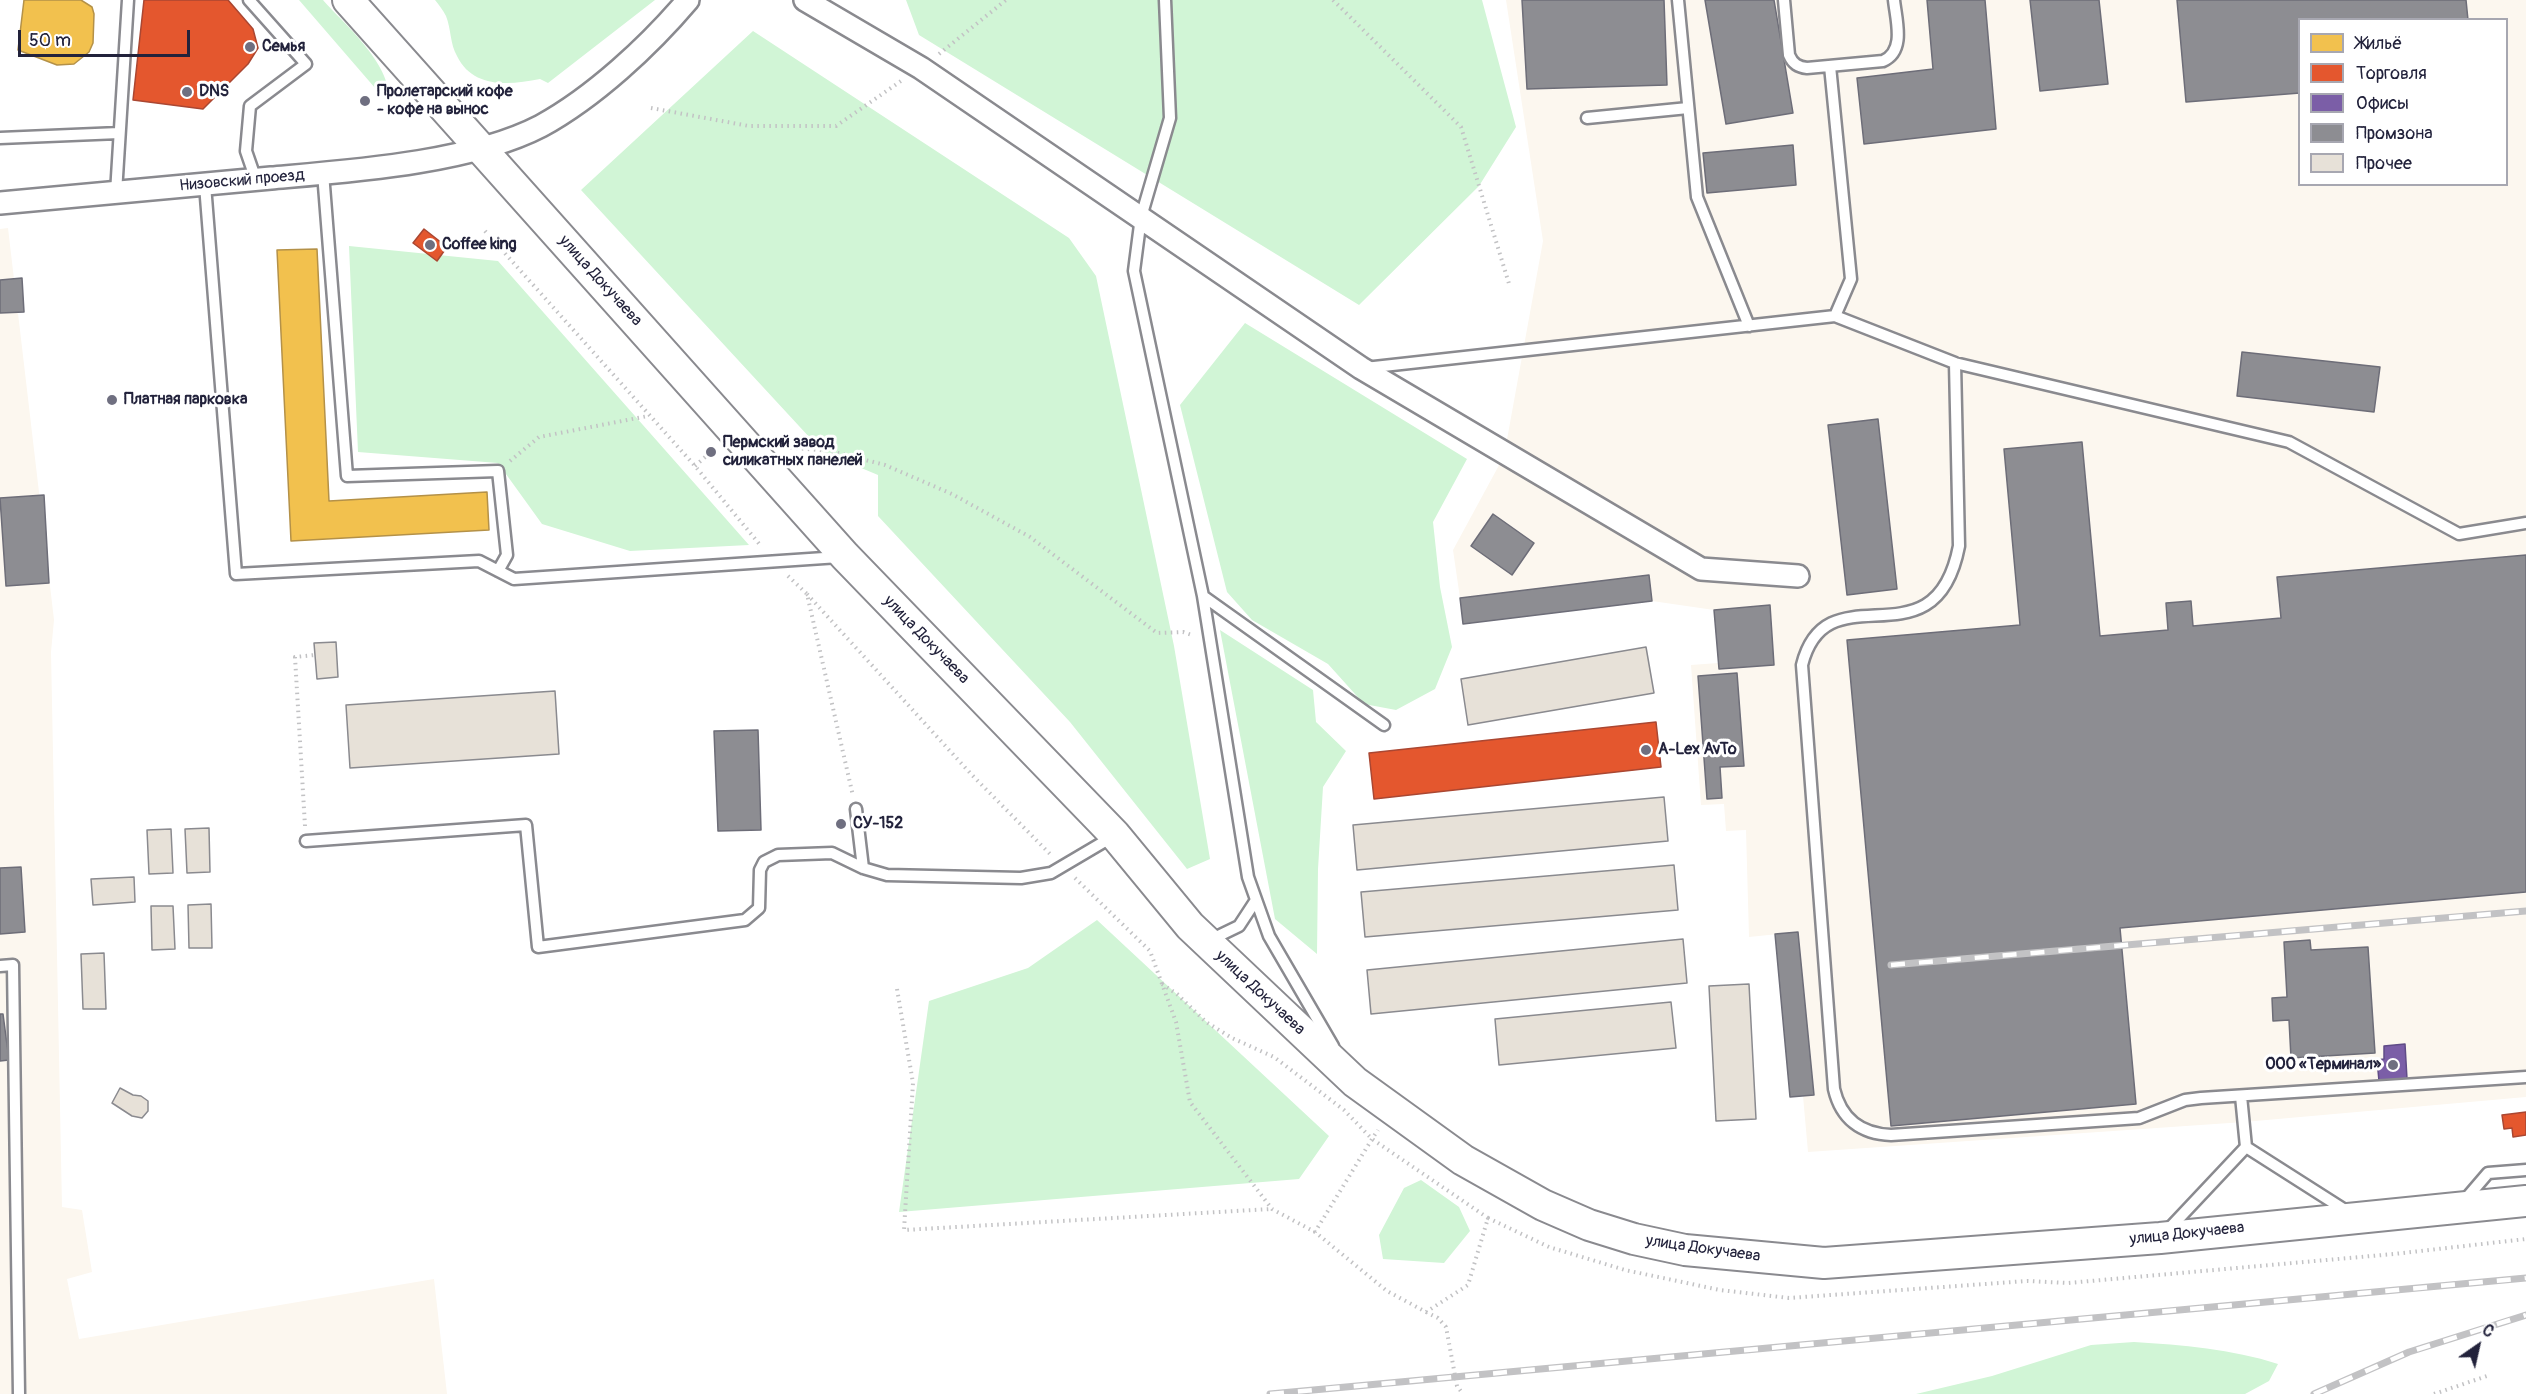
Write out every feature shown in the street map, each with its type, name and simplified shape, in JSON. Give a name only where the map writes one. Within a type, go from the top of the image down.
[{"type":"main road","name":"улица Докучаева","points":[[348,0],[845,556],[1115,835],[1190,926],[1355,1082],[1462,1160],[1543,1205],[1589,1225],[1634,1239],[1685,1250],[1824,1263],[2160,1238],[2526,1202]]},
{"type":"street","name":"Низовский проезд","points":[[0,203],[323,173],[426,160],[482,148],[539,126],[587,97],[671,20],[688,0]]},
{"type":"street","points":[[805,0],[921,68],[1361,368],[1701,569],[1798,576]]},
{"type":"lane","points":[[116,193],[128,0]]},
{"type":"lane","points":[[249,0],[306,64],[250,106],[246,151],[256,180]]},
{"type":"lane","points":[[1165,0],[1170,118],[1141,218],[1134,271],[1203,596],[1248,877],[1269,936],[1355,1082]]},
{"type":"lane","points":[[1678,0],[1697,197],[1749,326]]},
{"type":"lane","points":[[1784,0],[1789,55],[1798,67],[1808,68],[1883,61],[1891,58],[1896,51],[1898,41],[1894,0]]},
{"type":"lane","points":[[1830,66],[1851,279],[1835,316]]},
{"type":"lane","points":[[1587,117],[1688,108]]},
{"type":"lane","points":[[0,138],[119,134]]},
{"type":"lane","points":[[323,173],[347,476],[498,471],[507,555],[498,571]]},
{"type":"lane","points":[[205,184],[236,574],[479,561],[514,579],[845,556]]},
{"type":"lane","points":[[1361,368],[1835,316],[1955,363],[2289,442],[2459,534],[2526,523]]},
{"type":"lane","points":[[1955,363],[1959,546],[1955,568],[1944,589],[1930,604],[1910,613],[1848,617],[1826,625],[1816,634],[1806,649],[1802,665],[1834,1089],[1837,1103],[1843,1114],[1852,1123],[1878,1134],[1892,1135],[2139,1118],[2186,1100],[2526,1077]]},
{"type":"lane","points":[[1203,596],[1384,725]]},
{"type":"lane","points":[[856,809],[863,868]]},
{"type":"lane","points":[[306,841],[526,825],[538,947],[745,920],[759,908],[760,870],[764,862],[778,855],[832,853],[863,868],[887,876],[1035,877],[1064,867],[1115,835]]},
{"type":"lane","points":[[1206,942],[1239,927],[1256,900]]},
{"type":"lane","points":[[0,966],[13,965],[19,1394]]},
{"type":"lane","points":[[2160,1238],[2246,1147],[2241,1096]]},
{"type":"lane","points":[[2246,1147],[2356,1217]]},
{"type":"lane","points":[[2459,1207],[2488,1173],[2526,1170]]},
{"type":"path","points":[[651,108],[748,126],[836,126],[921,68],[1006,0]]},
{"type":"path","points":[[1333,0],[1461,127],[1510,287]]},
{"type":"path","points":[[485,231],[695,466],[773,561],[807,594],[856,809]]},
{"type":"path","points":[[498,471],[539,437],[649,416]]},
{"type":"path","points":[[746,444],[830,451],[885,465],[952,494],[1030,537],[1157,633],[1183,632],[1210,641]]},
{"type":"path","points":[[695,466],[711,452]]},
{"type":"path","points":[[306,841],[295,657],[315,655]]},
{"type":"path","points":[[1162,984],[1177,994],[1206,1022],[1232,1038],[1274,1057],[1344,1110],[1372,1139],[1488,1218],[1468,1285],[1426,1312]]},
{"type":"path","points":[[897,989],[913,1083],[904,1230],[1272,1209],[1315,1232],[1387,1291],[1438,1318],[1446,1327],[1457,1386],[1463,1394]]},
{"type":"path","points":[[1315,1232],[1391,1108]]},
{"type":"path","points":[[2434,1394],[2487,1376]]},
{"type":"shaded area","points":[[1506,0],[2526,0],[2526,1097],[2244,1122],[1808,1152],[1803,1096],[1814,1094],[1798,932],[1749,937],[1746,830],[1726,831],[1724,804],[1701,805],[1691,665],[1718,663],[1714,610],[1652,601],[1649,575],[1460,598],[1453,550],[1504,456],[1543,241]]},
{"type":"shaded area","points":[[8,228],[54,620],[51,652],[62,1207],[82,1210],[92,1272],[67,1279],[79,1339],[434,1279],[447,1394],[0,1394],[0,229]]},
{"type":"green space","points":[[299,0],[323,0],[355,34],[384,75],[388,89],[388,103]]},
{"type":"green space","points":[[435,0],[655,0],[548,83],[540,79],[505,83],[482,79],[464,67],[455,51],[446,16]]},
{"type":"green space","points":[[906,0],[1482,0],[1516,127],[1479,186],[1359,305],[919,35]]},
{"type":"green space","points":[[753,31],[1069,238],[1096,276],[1174,646],[1210,859],[1187,869],[1070,722],[878,516],[878,475],[823,452],[581,190]]},
{"type":"green space","points":[[349,246],[498,261],[749,545],[630,551],[542,524],[498,463],[358,452]]},
{"type":"green space","points":[[1245,323],[1467,459],[1433,522],[1440,587],[1452,647],[1435,689],[1396,710],[1364,704],[1328,664],[1252,620],[1227,592],[1180,405]]},
{"type":"green space","points":[[1220,630],[1313,690],[1316,722],[1346,751],[1323,787],[1318,869],[1317,954],[1275,919]]},
{"type":"green space","points":[[1097,920],[1329,1136],[1299,1179],[899,1212],[929,1001],[1028,968]]},
{"type":"green space","points":[[1421,1180],[1459,1207],[1470,1231],[1444,1263],[1383,1259],[1379,1235],[1404,1188]]},
{"type":"green space","points":[[2134,1342],[2225,1351],[2278,1364],[2269,1381],[2245,1394],[1916,1394],[1992,1376],[2091,1345]]},
{"type":"building: Жильё","points":[[24,0],[81,0],[92,7],[94,14],[93,43],[89,52],[74,64],[57,65],[18,50]]},
{"type":"building: Жильё","points":[[317,249],[329,501],[487,492],[489,530],[291,541],[277,250]]},
{"type":"building: Торговля","points":[[144,0],[228,0],[253,29],[258,48],[248,64],[203,109],[133,100]]},
{"type":"building: Торговля","name":"Coffee king","points":[[424,229],[447,247],[437,261],[413,243]]},
{"type":"building: Торговля","points":[[1656,722],[1661,767],[1374,799],[1369,753]]},
{"type":"building: Торговля","points":[[2526,1112],[2526,1135],[2513,1137],[2512,1128],[2504,1129],[2502,1115]]},
{"type":"building: Офисы","points":[[2405,1044],[2407,1079],[2379,1081],[2377,1060],[2384,1059],[2384,1046]]},
{"type":"building: Промзона","points":[[1522,0],[1664,0],[1667,85],[1527,89]]},
{"type":"building: Промзона","points":[[1705,0],[1774,0],[1793,113],[1726,124]]},
{"type":"building: Промзона","points":[[1927,0],[1985,0],[1996,129],[1864,144],[1857,78],[1933,69]]},
{"type":"building: Промзона","points":[[2030,0],[2099,0],[2108,84],[2040,91]]},
{"type":"building: Промзона","points":[[2177,0],[2466,0],[2468,18],[2298,18],[2298,93],[2186,102]]},
{"type":"building: Промзона","points":[[1793,145],[1796,185],[1707,193],[1703,153]]},
{"type":"building: Промзона","points":[[22,278],[24,312],[0,313],[0,280]]},
{"type":"building: Промзона","points":[[2242,352],[2380,367],[2374,412],[2237,396]]},
{"type":"building: Промзона","points":[[1878,419],[1897,589],[1847,595],[1828,425]]},
{"type":"building: Промзона","points":[[2082,442],[2100,636],[2168,630],[2166,603],[2191,601],[2193,626],[2281,618],[2277,577],[2526,555],[2526,892],[2120,928],[2136,1104],[1891,1126],[1847,640],[2020,625],[2004,449]]},
{"type":"building: Промзона","points":[[44,495],[49,583],[6,586],[0,498]]},
{"type":"building: Промзона","points":[[1493,514],[1534,543],[1512,575],[1471,546]]},
{"type":"building: Промзона","points":[[1649,575],[1652,601],[1463,624],[1460,598]]},
{"type":"building: Промзона","points":[[1770,605],[1774,665],[1719,669],[1714,610]]},
{"type":"building: Промзона","points":[[1737,673],[1744,766],[1720,767],[1722,798],[1707,799],[1698,676]]},
{"type":"building: Промзона","points":[[758,730],[761,830],[718,831],[714,731]]},
{"type":"building: Промзона","points":[[21,867],[25,932],[0,934],[0,868]]},
{"type":"building: Промзона","points":[[1798,932],[1814,1095],[1790,1097],[1775,934]]},
{"type":"building: Промзона","points":[[2310,940],[2311,950],[2368,947],[2375,1053],[2291,1058],[2289,1020],[2273,1021],[2272,998],[2287,997],[2284,942]]},
{"type":"building: Промзона","points":[[0,1014],[3,1014],[9,1060],[0,1061]]},
{"type":"building: Прочее","points":[[336,642],[338,677],[317,679],[314,643]]},
{"type":"building: Прочее","points":[[1646,647],[1654,693],[1468,725],[1461,679]]},
{"type":"building: Прочее","points":[[555,691],[559,754],[350,768],[346,705]]},
{"type":"building: Прочее","points":[[1664,797],[1668,841],[1357,870],[1353,825]]},
{"type":"building: Прочее","points":[[209,828],[210,872],[187,873],[185,829]]},
{"type":"building: Прочее","points":[[171,829],[173,873],[149,874],[147,830]]},
{"type":"building: Прочее","points":[[1674,865],[1678,910],[1365,937],[1361,892]]},
{"type":"building: Прочее","points":[[134,877],[135,902],[93,905],[91,879]]},
{"type":"building: Прочее","points":[[211,904],[212,948],[189,948],[188,905]]},
{"type":"building: Прочее","points":[[151,906],[173,906],[175,949],[152,950]]},
{"type":"building: Прочее","points":[[1683,939],[1687,983],[1371,1014],[1367,970]]},
{"type":"building: Прочее","points":[[104,953],[106,1009],[83,1009],[81,954]]},
{"type":"building: Прочее","points":[[1749,984],[1756,1119],[1716,1121],[1709,986]]},
{"type":"building: Прочее","points":[[1671,1002],[1676,1048],[1499,1065],[1495,1019]]},
{"type":"building: Прочее","points":[[120,1088],[148,1101],[148,1111],[142,1118],[132,1116],[112,1103]]},
{"type":"railway","points":[[1891,965],[2526,911]]},
{"type":"railway","points":[[1270,1394],[2526,1278]]},
{"type":"railway","points":[[2314,1394],[2409,1352],[2526,1315]]},
{"type":"place","name":"Семья","points":[[250,47]]},
{"type":"place","name":"DNS","points":[[187,92]]},
{"type":"place","name":"Пролетарский кофе - кофе на вынос","points":[[365,101]]},
{"type":"place","name":"Coffee king","points":[[430,245]]},
{"type":"place","name":"Платная парковка","points":[[112,400]]},
{"type":"place","name":"Пермский завод силикатных панелей","points":[[711,452]]},
{"type":"place","name":"A-Lex AvTo","points":[[1646,750]]},
{"type":"place","name":"СУ-152","points":[[841,824]]},
{"type":"place","name":"ООО «Терминал»","points":[[2393,1065]]}]
